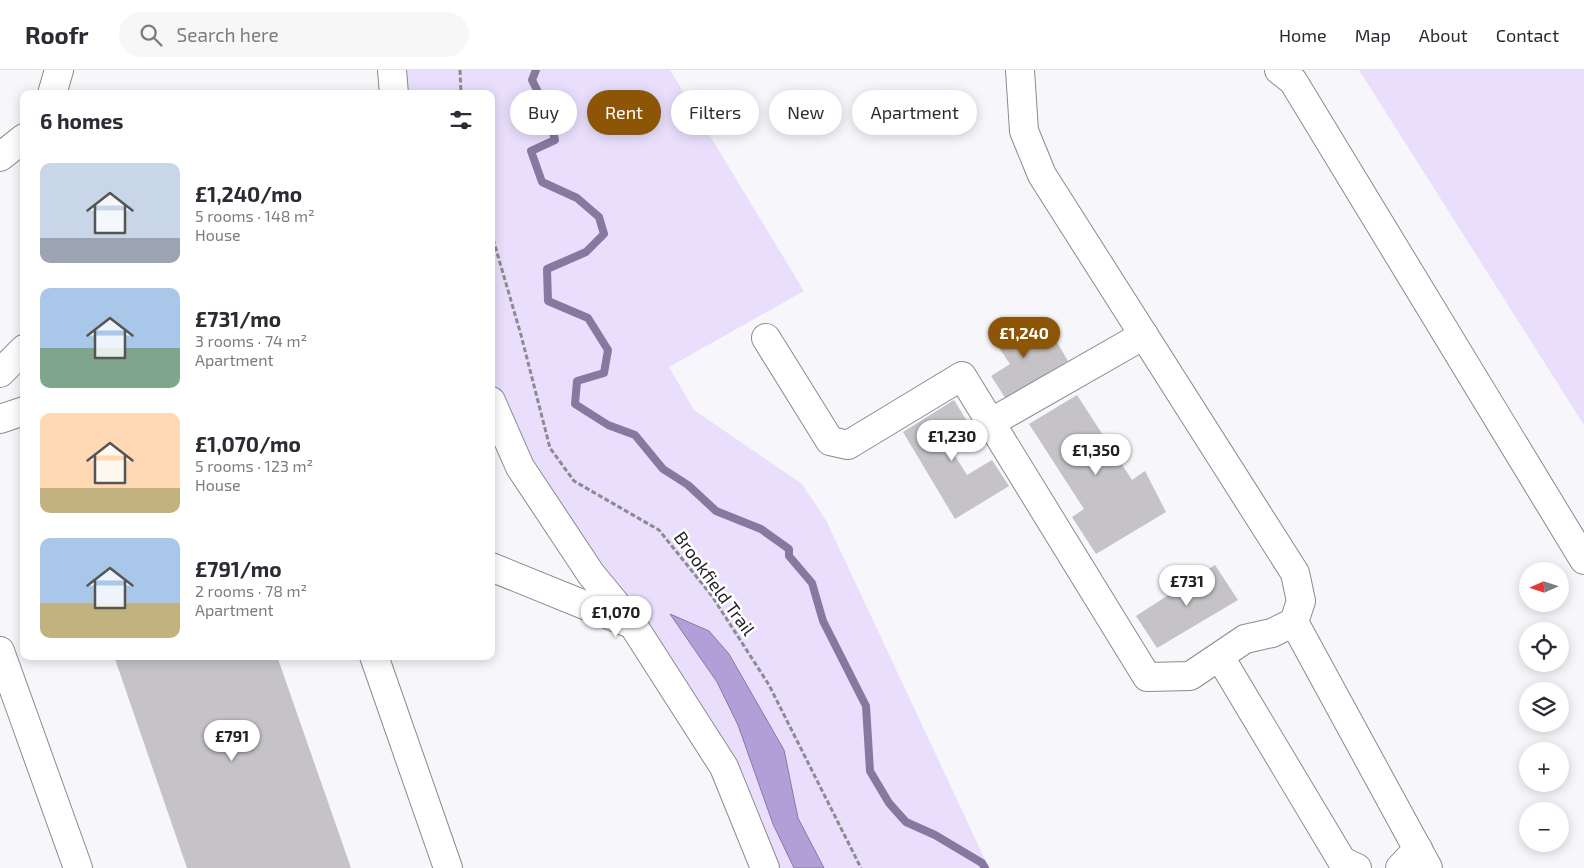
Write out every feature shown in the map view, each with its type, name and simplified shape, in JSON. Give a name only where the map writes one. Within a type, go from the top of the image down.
[{"type":"street","points":[[53,90],[59,70]]},
{"type":"street","points":[[392,70],[394,90]]},
{"type":"street","points":[[766,338],[830,441],[848,445],[962,376],[1147,677],[1190,676],[1245,640],[1272,633],[1294,622],[1301,601],[1295,573],[1042,175],[1024,131],[1020,70]]},
{"type":"street","points":[[1279,70],[1293,81],[1584,560]]},
{"type":"street","points":[[0,157],[20,141]]},
{"type":"street","points":[[990,423],[1144,335]]},
{"type":"street","points":[[0,373],[20,353]]},
{"type":"street","points":[[495,410],[520,467],[591,574],[633,625],[724,767],[765,868]]},
{"type":"street","points":[[0,419],[20,412]]},
{"type":"street","points":[[495,569],[633,625]]},
{"type":"street","points":[[1294,622],[1415,862]]},
{"type":"street","points":[[0,651],[78,868]]},
{"type":"street","points":[[1220,657],[1342,861],[1357,868]]},
{"type":"street","points":[[375,660],[448,868]]},
{"type":"path","points":[[460,70],[461,90]]},
{"type":"path","name":"Brookfield Trail","points":[[495,246],[521,335],[550,448],[574,481],[659,530],[712,596],[769,685],[861,868]]},
{"type":"shaded area","points":[[384,70],[670,70],[682,90],[671,90],[671,135],[709,135],[804,291],[669,367],[694,410],[802,484],[826,520],[989,868],[765,868],[724,767],[495,407],[495,90],[392,90]]},
{"type":"shaded area","points":[[1359,70],[1584,70],[1584,425]]},
{"type":"shaded area","points":[[670,614],[709,631],[729,654],[784,750],[798,818],[824,868],[794,868],[773,824],[738,725],[717,682]]},
{"type":"building","points":[[1018,318],[1037,349],[1054,337],[1068,361],[1006,399],[991,376],[1010,364],[991,336]]},
{"type":"building","points":[[1077,395],[1132,480],[1145,471],[1166,512],[1096,554],[1072,517],[1084,509],[1029,424]]},
{"type":"building","points":[[954,400],[970,426],[946,441],[967,475],[992,460],[1009,486],[955,519],[903,432]]},
{"type":"building","points":[[1215,565],[1238,600],[1157,648],[1136,616]]},
{"type":"building","points":[[115,660],[278,660],[351,868],[187,868]]},
{"type":"waterway","points":[[536,70],[532,80],[548,112],[555,140],[531,151],[542,182],[577,198],[599,217],[604,234],[586,252],[547,269],[548,301],[588,318],[608,350],[604,373],[577,381],[575,404],[608,425],[635,435],[663,469],[688,485],[716,511],[761,529],[789,549],[789,556],[812,583],[823,621],[866,706],[870,771],[889,803],[906,822],[935,835],[982,863],[985,868]]}]
